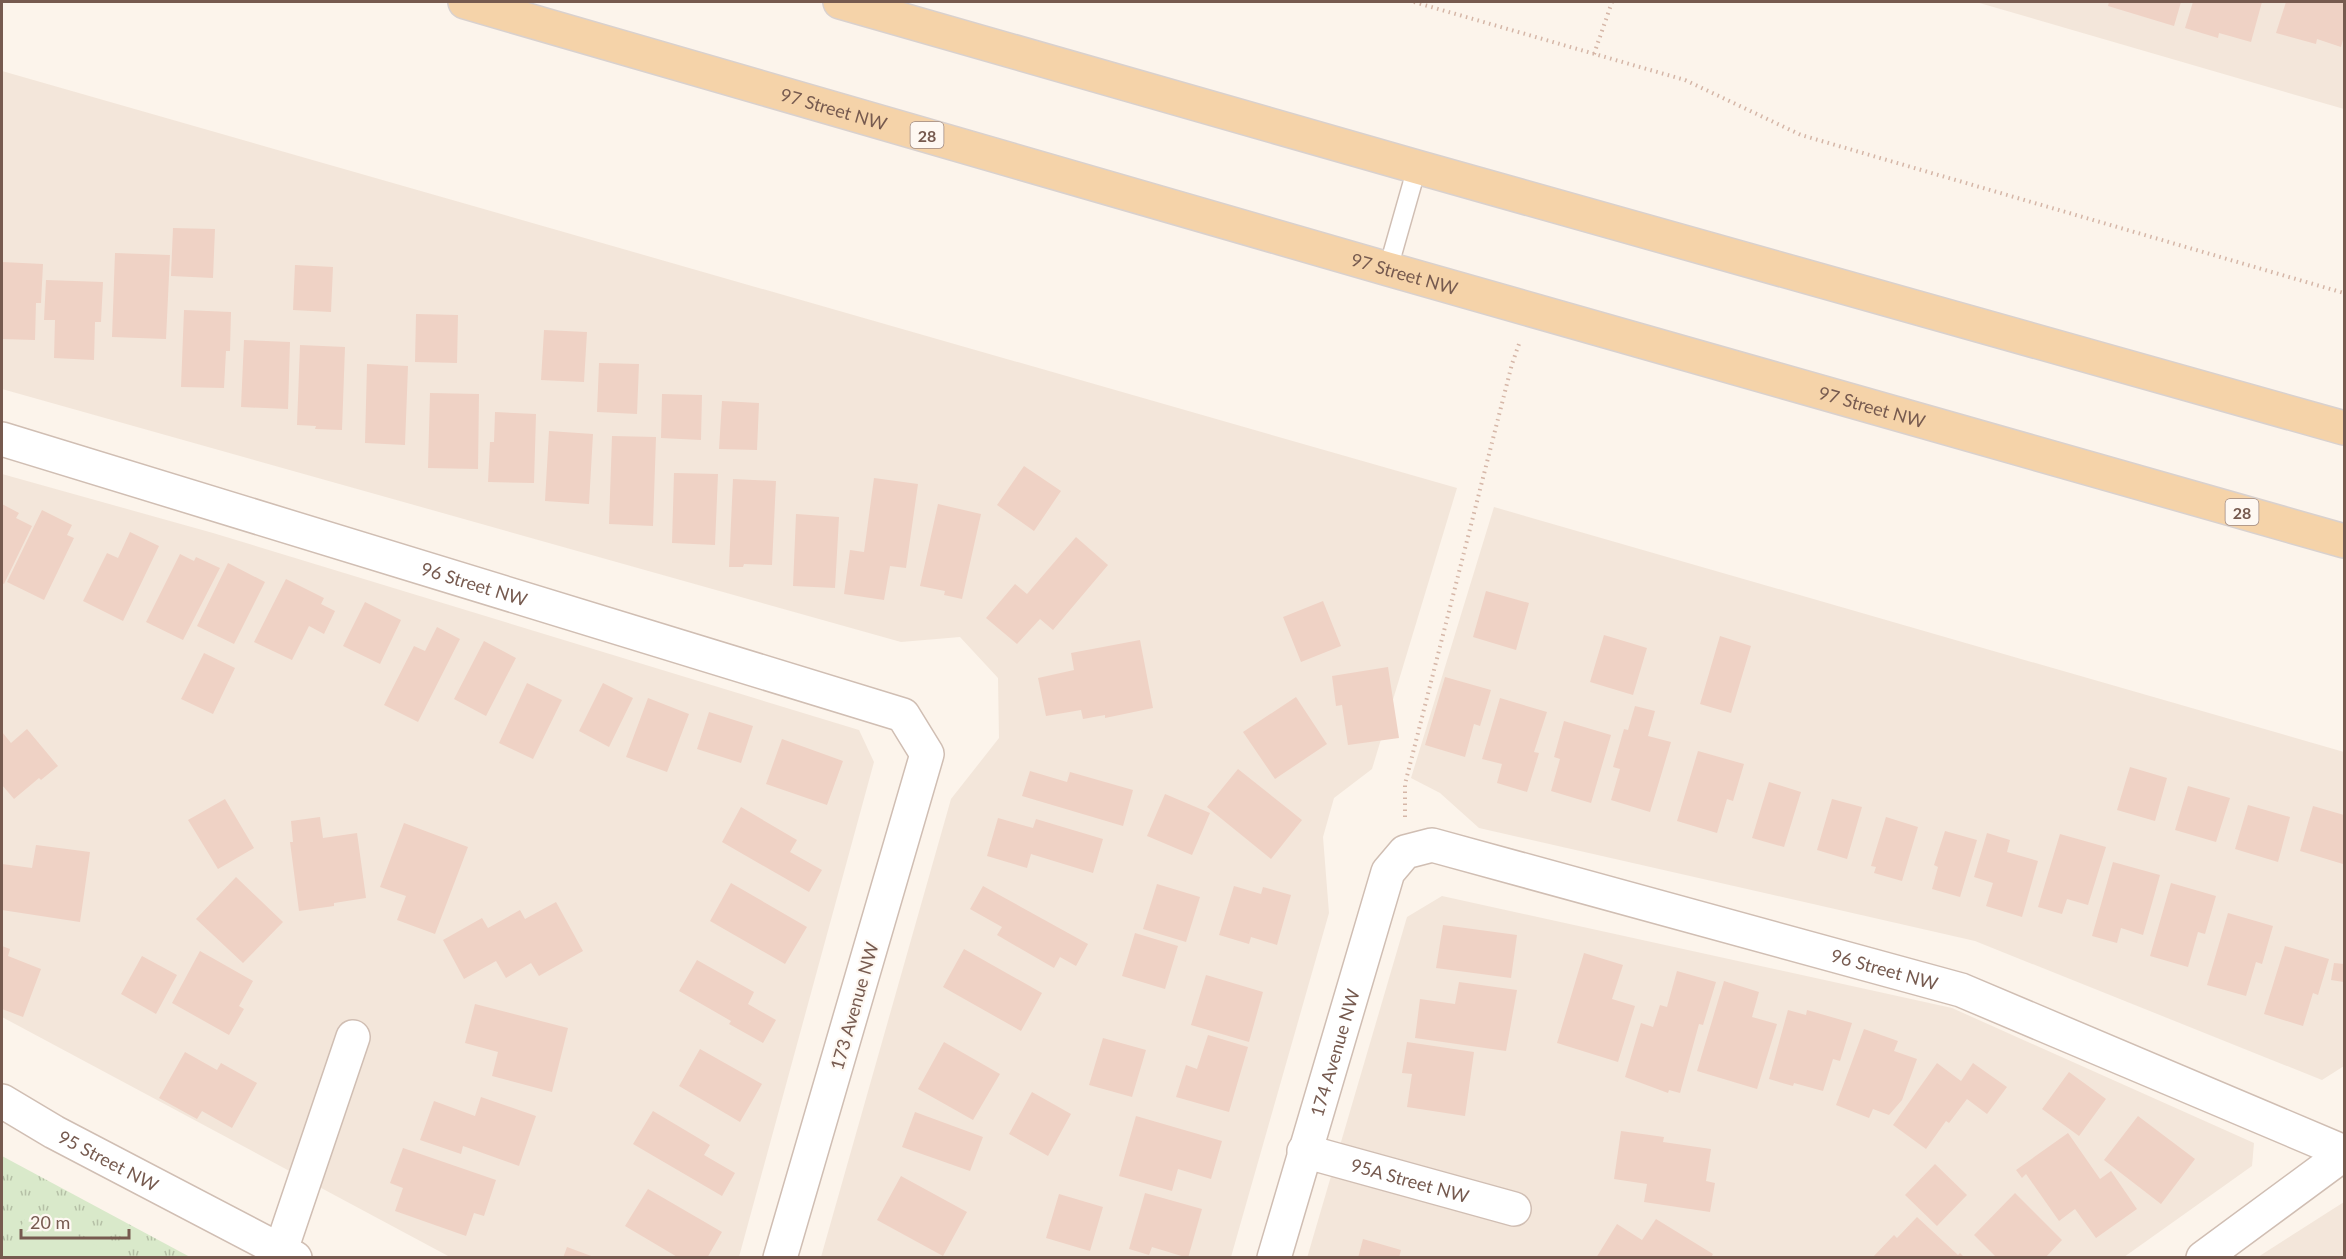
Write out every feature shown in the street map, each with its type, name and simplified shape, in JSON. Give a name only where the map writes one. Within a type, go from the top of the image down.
[{"type":"main road","name":"97 Street NW","points":[[465,2],[2344,542]]},
{"type":"main road","points":[[840,2],[1417,168],[2344,428]]},
{"type":"main road","points":[[2139,482],[2344,517]]},
{"type":"street","name":"96 Street NW","points":[[2,439],[903,715],[927,754]]},
{"type":"street","name":"173 Avenue NW","points":[[780,1257],[927,754]]},
{"type":"street","name":"96 Street NW","points":[[1405,852],[1432,845],[1961,990],[2344,1153]]},
{"type":"street","name":"174 Avenue NW","points":[[1274,1257],[1380,895],[1388,872],[1405,852]]},
{"type":"street","name":"95 Street NW","points":[[2,1101],[54,1132],[288,1254],[353,1037]]},
{"type":"street","name":"95A Street NW","points":[[1304,1151],[1514,1209]]},
{"type":"street","points":[[2203,1257],[2344,1153]]},
{"type":"lane","points":[[1388,269],[1417,168]]},
{"type":"path","points":[[1414,2],[1684,80],[1801,135],[2344,293]]},
{"type":"path","points":[[1594,54],[1612,2]]},
{"type":"path","points":[[1405,852],[1405,784],[1512,364],[1531,309]]},
{"type":"shaded area","points":[[1976,2],[2344,2],[2344,109]]},
{"type":"shaded area","points":[[2,71],[1457,488],[1372,769],[1334,798],[1323,837],[1329,913],[1231,1257],[821,1257],[951,799],[999,738],[998,678],[960,637],[901,642],[2,389]]},
{"type":"shaded area","points":[[2,474],[213,533],[859,730],[874,762],[739,1257],[450,1257],[2,1017]]},
{"type":"shaded area","points":[[1494,507],[2344,752],[2344,1066],[2322,1080],[1975,941],[1479,828],[1440,793],[1411,778]]},
{"type":"shaded area","points":[[1442,896],[1952,1008],[2254,1143],[2252,1166],[2124,1257],[1307,1258],[1407,917]]},
{"type":"shaded area","points":[[2344,1202],[2344,1257],[2258,1257]]},
{"type":"green space","points":[[2,1156],[190,1257],[2,1257]]},
{"type":"green space","points":[[30,1210],[117,1257],[4,1257]]},
{"type":"building","points":[[2109,2],[2181,2],[2174,26],[2108,6]]},
{"type":"building","points":[[2193,2],[2262,2],[2251,42],[2219,33],[2218,38],[2185,28]]},
{"type":"building","points":[[2286,2],[2344,2],[2344,36],[2341,47],[2317,39],[2316,44],[2276,33]]},
{"type":"building","points":[[173,228],[215,229],[213,278],[171,276]]},
{"type":"building","points":[[115,253],[170,255],[166,339],[112,337]]},
{"type":"building","points":[[2,262],[43,264],[41,303],[36,303],[35,340],[2,339]]},
{"type":"building","points":[[295,265],[333,267],[331,312],[293,310]]},
{"type":"building","points":[[46,280],[103,282],[101,322],[95,322],[94,360],[54,358],[55,320],[44,320]]},
{"type":"building","points":[[184,310],[231,312],[230,351],[226,351],[224,388],[181,387]]},
{"type":"building","points":[[416,314],[458,315],[457,363],[415,362]]},
{"type":"building","points":[[544,330],[587,332],[584,382],[541,380]]},
{"type":"building","points":[[244,340],[290,342],[288,409],[241,407]]},
{"type":"building","points":[[300,345],[345,347],[342,430],[315,429],[316,426],[297,425]]},
{"type":"building","points":[[599,363],[639,364],[637,414],[597,412]]},
{"type":"building","points":[[367,364],[408,366],[405,445],[365,443]]},
{"type":"building","points":[[430,393],[479,394],[478,469],[428,468]]},
{"type":"building","points":[[662,394],[702,395],[701,440],[661,438]]},
{"type":"building","points":[[722,401],[759,403],[757,450],[719,449]]},
{"type":"building","points":[[495,412],[536,414],[534,483],[488,482],[490,442],[494,442]]},
{"type":"building","points":[[549,431],[593,434],[589,504],[545,501]]},
{"type":"building","points":[[612,436],[656,437],[653,526],[609,524]]},
{"type":"building","points":[[1024,466],[1061,491],[1034,531],[997,505]]},
{"type":"building","points":[[674,473],[718,474],[715,545],[672,543]]},
{"type":"building","points":[[874,478],[918,484],[906,568],[890,566],[884,600],[844,594],[850,550],[864,552]]},
{"type":"building","points":[[733,479],[776,481],[772,565],[744,564],[743,567],[729,567]]},
{"type":"building","points":[[2,504],[19,513],[16,518],[32,526],[4,584],[2,583]]},
{"type":"building","points":[[938,504],[981,514],[962,599],[944,595],[945,591],[920,586]]},
{"type":"building","points":[[42,510],[72,525],[67,535],[74,538],[44,600],[7,582]]},
{"type":"building","points":[[796,514],[839,517],[835,588],[793,586]]},
{"type":"building","points":[[130,532],[159,546],[123,621],[83,601],[107,553],[118,558]]},
{"type":"building","points":[[1076,537],[1108,565],[1053,630],[1040,619],[1017,644],[986,618],[1015,584],[1027,594]]},
{"type":"building","points":[[180,554],[194,561],[196,557],[220,568],[183,640],[146,622]]},
{"type":"building","points":[[228,563],[265,582],[234,644],[197,626]]},
{"type":"building","points":[[286,579],[324,598],[321,604],[335,611],[324,634],[309,626],[292,660],[254,642]]},
{"type":"building","points":[[1486,591],[1529,603],[1516,650],[1473,637]]},
{"type":"building","points":[[1323,601],[1341,646],[1301,662],[1283,617]]},
{"type":"building","points":[[365,602],[401,620],[380,664],[343,646]]},
{"type":"building","points":[[437,627],[460,639],[418,722],[384,705],[414,646],[425,651]]},
{"type":"building","points":[[1604,635],[1647,648],[1633,695],[1590,682]]},
{"type":"building","points":[[1720,636],[1751,646],[1731,713],[1700,704]]},
{"type":"building","points":[[1140,640],[1153,708],[1105,718],[1105,715],[1083,719],[1081,710],[1046,716],[1038,678],[1074,670],[1071,653]]},
{"type":"building","points":[[484,641],[516,658],[486,716],[454,699]]},
{"type":"building","points":[[204,653],[235,668],[213,714],[181,699]]},
{"type":"building","points":[[1388,667],[1399,738],[1348,745],[1342,705],[1336,706],[1332,676]]},
{"type":"building","points":[[1445,677],[1491,690],[1480,726],[1474,724],[1465,757],[1425,745]]},
{"type":"building","points":[[527,683],[562,700],[533,759],[499,743]]},
{"type":"building","points":[[603,683],[633,698],[609,747],[579,731]]},
{"type":"building","points":[[1296,697],[1327,744],[1275,779],[1243,732]]},
{"type":"building","points":[[648,698],[689,714],[667,772],[626,757]]},
{"type":"building","points":[[1500,698],[1547,712],[1534,752],[1539,753],[1527,792],[1497,783],[1502,764],[1482,759]]},
{"type":"building","points":[[1635,706],[1655,711],[1648,736],[1671,742],[1650,812],[1611,800],[1620,769],[1613,767],[1624,729],[1628,730]]},
{"type":"building","points":[[709,712],[753,726],[741,763],[697,749]]},
{"type":"building","points":[[1564,721],[1611,735],[1591,803],[1551,791],[1560,759],[1554,757]]},
{"type":"building","points":[[27,729],[58,766],[41,780],[39,778],[14,799],[2,785],[2,732],[11,743]]},
{"type":"building","points":[[782,739],[843,761],[827,805],[766,784]]},
{"type":"building","points":[[1698,751],[1744,764],[1733,801],[1727,799],[1717,833],[1677,821]]},
{"type":"building","points":[[2130,767],[2167,778],[2155,821],[2117,810]]},
{"type":"building","points":[[1238,769],[1302,820],[1271,859],[1207,807]]},
{"type":"building","points":[[1030,771],[1067,782],[1070,772],[1133,790],[1123,826],[1022,796]]},
{"type":"building","points":[[1769,782],[1801,792],[1784,847],[1752,838]]},
{"type":"building","points":[[2188,786],[2230,798],[2216,842],[2175,830]]},
{"type":"building","points":[[1165,794],[1210,813],[1192,855],[1147,836]]},
{"type":"building","points":[[225,799],[254,848],[218,869],[188,820]]},
{"type":"building","points":[[1832,799],[1862,807],[1847,859],[1817,850]]},
{"type":"building","points":[[2248,805],[2290,817],[2278,862],[2235,849]]},
{"type":"building","points":[[2313,806],[2344,815],[2343,864],[2300,851]]},
{"type":"building","points":[[741,807],[797,840],[790,852],[822,870],[809,892],[722,842]]},
{"type":"building","points":[[320,817],[323,838],[357,833],[366,898],[299,911],[290,842],[293,842],[291,821]]},
{"type":"building","points":[[1886,817],[1918,827],[1902,881],[1874,873],[1876,867],[1871,866]]},
{"type":"building","points":[[998,818],[1033,828],[1036,819],[1103,839],[1093,873],[1031,854],[1027,868],[987,856]]},
{"type":"building","points":[[404,823],[468,847],[435,934],[397,920],[406,896],[380,887]]},
{"type":"building","points":[[1945,831],[1977,840],[1960,897],[1932,889],[1938,867],[1934,865]]},
{"type":"building","points":[[1987,833],[2010,840],[2007,852],[2038,861],[2022,917],[1986,906],[1993,883],[1974,877]]},
{"type":"building","points":[[2060,834],[2106,847],[2088,905],[2067,899],[2062,914],[2038,907]]},
{"type":"building","points":[[36,845],[90,852],[80,922],[2,910],[2,864],[32,868]]},
{"type":"building","points":[[2113,862],[2160,875],[2143,935],[2121,928],[2117,943],[2092,936]]},
{"type":"building","points":[[236,877],[283,922],[243,963],[196,919]]},
{"type":"building","points":[[731,883],[807,927],[785,964],[710,921]]},
{"type":"building","points":[[2171,883],[2216,896],[2205,934],[2198,932],[2188,967],[2150,956]]},
{"type":"building","points":[[1157,884],[1200,897],[1186,942],[1143,929]]},
{"type":"building","points":[[983,886],[1088,944],[1076,966],[1060,957],[1054,968],[997,935],[1002,927],[970,909]]},
{"type":"building","points":[[1234,886],[1261,894],[1263,887],[1291,895],[1277,945],[1251,937],[1249,944],[1219,935]]},
{"type":"building","points":[[556,902],[583,951],[539,976],[531,963],[506,978],[496,961],[464,979],[443,940],[482,918],[488,928],[520,910],[525,919]]},
{"type":"building","points":[[2228,913],[2273,926],[2262,964],[2256,962],[2246,996],[2207,985]]},
{"type":"building","points":[[1443,925],[1517,935],[1511,978],[1436,968]]},
{"type":"building","points":[[1135,933],[1178,946],[1165,989],[1122,976]]},
{"type":"building","points":[[2,946],[10,949],[8,956],[41,969],[23,1017],[2,1009]]},
{"type":"building","points":[[2285,946],[2329,959],[2318,995],[2313,993],[2303,1026],[2264,1014]]},
{"type":"building","points":[[964,949],[1042,993],[1021,1031],[943,987]]},
{"type":"building","points":[[200,951],[253,981],[239,1006],[244,1009],[229,1035],[172,1003]]},
{"type":"building","points":[[1584,953],[1623,965],[1612,999],[1635,1006],[1618,1062],[1557,1043]]},
{"type":"building","points":[[142,956],[177,975],[156,1014],[121,994]]},
{"type":"building","points":[[697,960],[754,992],[748,1004],[776,1020],[763,1043],[729,1024],[731,1021],[679,991]]},
{"type":"building","points":[[2334,963],[2344,964],[2344,982],[2331,980]]},
{"type":"building","points":[[1677,971],[1716,982],[1703,1025],[1699,1024],[1680,1093],[1669,1090],[1668,1093],[1625,1077],[1641,1023],[1653,1027],[1660,1005],[1667,1007]]},
{"type":"building","points":[[1206,975],[1263,992],[1249,1042],[1191,1025]]},
{"type":"building","points":[[1724,981],[1759,992],[1752,1017],[1777,1024],[1757,1089],[1697,1071]]},
{"type":"building","points":[[1459,982],[1517,990],[1506,1051],[1415,1038],[1420,999],[1455,1004]]},
{"type":"building","points":[[475,1004],[568,1028],[552,1092],[492,1076],[498,1052],[465,1043]]},
{"type":"building","points":[[1788,1010],[1806,1015],[1807,1010],[1852,1023],[1840,1061],[1833,1059],[1823,1091],[1769,1079]]},
{"type":"building","points":[[1864,1029],[1898,1041],[1894,1051],[1917,1059],[1902,1100],[1889,1115],[1873,1109],[1869,1118],[1836,1105]]},
{"type":"building","points":[[1208,1035],[1248,1047],[1229,1112],[1176,1097],[1186,1065],[1197,1069]]},
{"type":"building","points":[[1103,1038],[1146,1050],[1132,1097],[1089,1085]]},
{"type":"building","points":[[944,1042],[1000,1074],[973,1120],[918,1089]]},
{"type":"building","points":[[1407,1042],[1474,1052],[1465,1116],[1407,1107],[1412,1074],[1402,1073]]},
{"type":"building","points":[[700,1049],[762,1084],[740,1122],[679,1086]]},
{"type":"building","points":[[185,1052],[217,1070],[221,1063],[257,1083],[232,1128],[202,1111],[197,1119],[159,1098]]},
{"type":"building","points":[[1937,1063],[1961,1081],[1973,1063],[2007,1087],[1987,1114],[1967,1099],[1949,1123],[1946,1121],[1926,1149],[1893,1125]]},
{"type":"building","points":[[2069,1072],[2106,1099],[2079,1136],[2042,1109]]},
{"type":"building","points":[[1032,1092],[1071,1114],[1048,1156],[1009,1134]]},
{"type":"building","points":[[481,1097],[536,1116],[519,1166],[463,1146],[461,1154],[420,1140],[434,1101],[475,1116]]},
{"type":"building","points":[[653,1111],[710,1145],[704,1155],[735,1173],[722,1196],[633,1144]]},
{"type":"building","points":[[915,1112],[983,1137],[970,1171],[902,1147]]},
{"type":"building","points":[[1136,1116],[1222,1141],[1211,1179],[1178,1169],[1172,1191],[1119,1176]]},
{"type":"building","points":[[2138,1116],[2195,1159],[2161,1204],[2104,1160]]},
{"type":"building","points":[[1621,1131],[1664,1137],[1663,1142],[1711,1149],[1706,1181],[1715,1183],[1710,1212],[1644,1202],[1647,1184],[1614,1179]]},
{"type":"building","points":[[2068,1133],[2100,1179],[2111,1171],[2137,1209],[2096,1238],[2075,1209],[2059,1221],[2026,1174],[2022,1178],[2016,1170]]},
{"type":"building","points":[[403,1148],[496,1180],[484,1216],[474,1213],[466,1236],[395,1211],[403,1188],[390,1183]]},
{"type":"building","points":[[1935,1164],[1967,1195],[1937,1226],[1905,1195]]},
{"type":"building","points":[[901,1176],[967,1212],[943,1256],[877,1220]]},
{"type":"building","points":[[648,1189],[722,1232],[707,1258],[679,1258],[625,1226]]},
{"type":"building","points":[[1145,1193],[1202,1209],[1188,1258],[1152,1247],[1149,1255],[1129,1249]]},
{"type":"building","points":[[2015,1193],[2062,1240],[2045,1258],[1997,1258],[1974,1235]]},
{"type":"building","points":[[1059,1194],[1103,1207],[1090,1251],[1046,1238]]},
{"type":"building","points":[[1917,1217],[1958,1255],[1960,1253],[1965,1258],[1872,1258],[1894,1235],[1897,1238]]},
{"type":"building","points":[[1656,1219],[1713,1254],[1711,1258],[1596,1258],[1617,1224],[1642,1240]]},
{"type":"building","points":[[1363,1239],[1401,1250],[1399,1258],[1358,1258]]},
{"type":"building","points":[[567,1247],[594,1257],[594,1258],[563,1258]]}]
